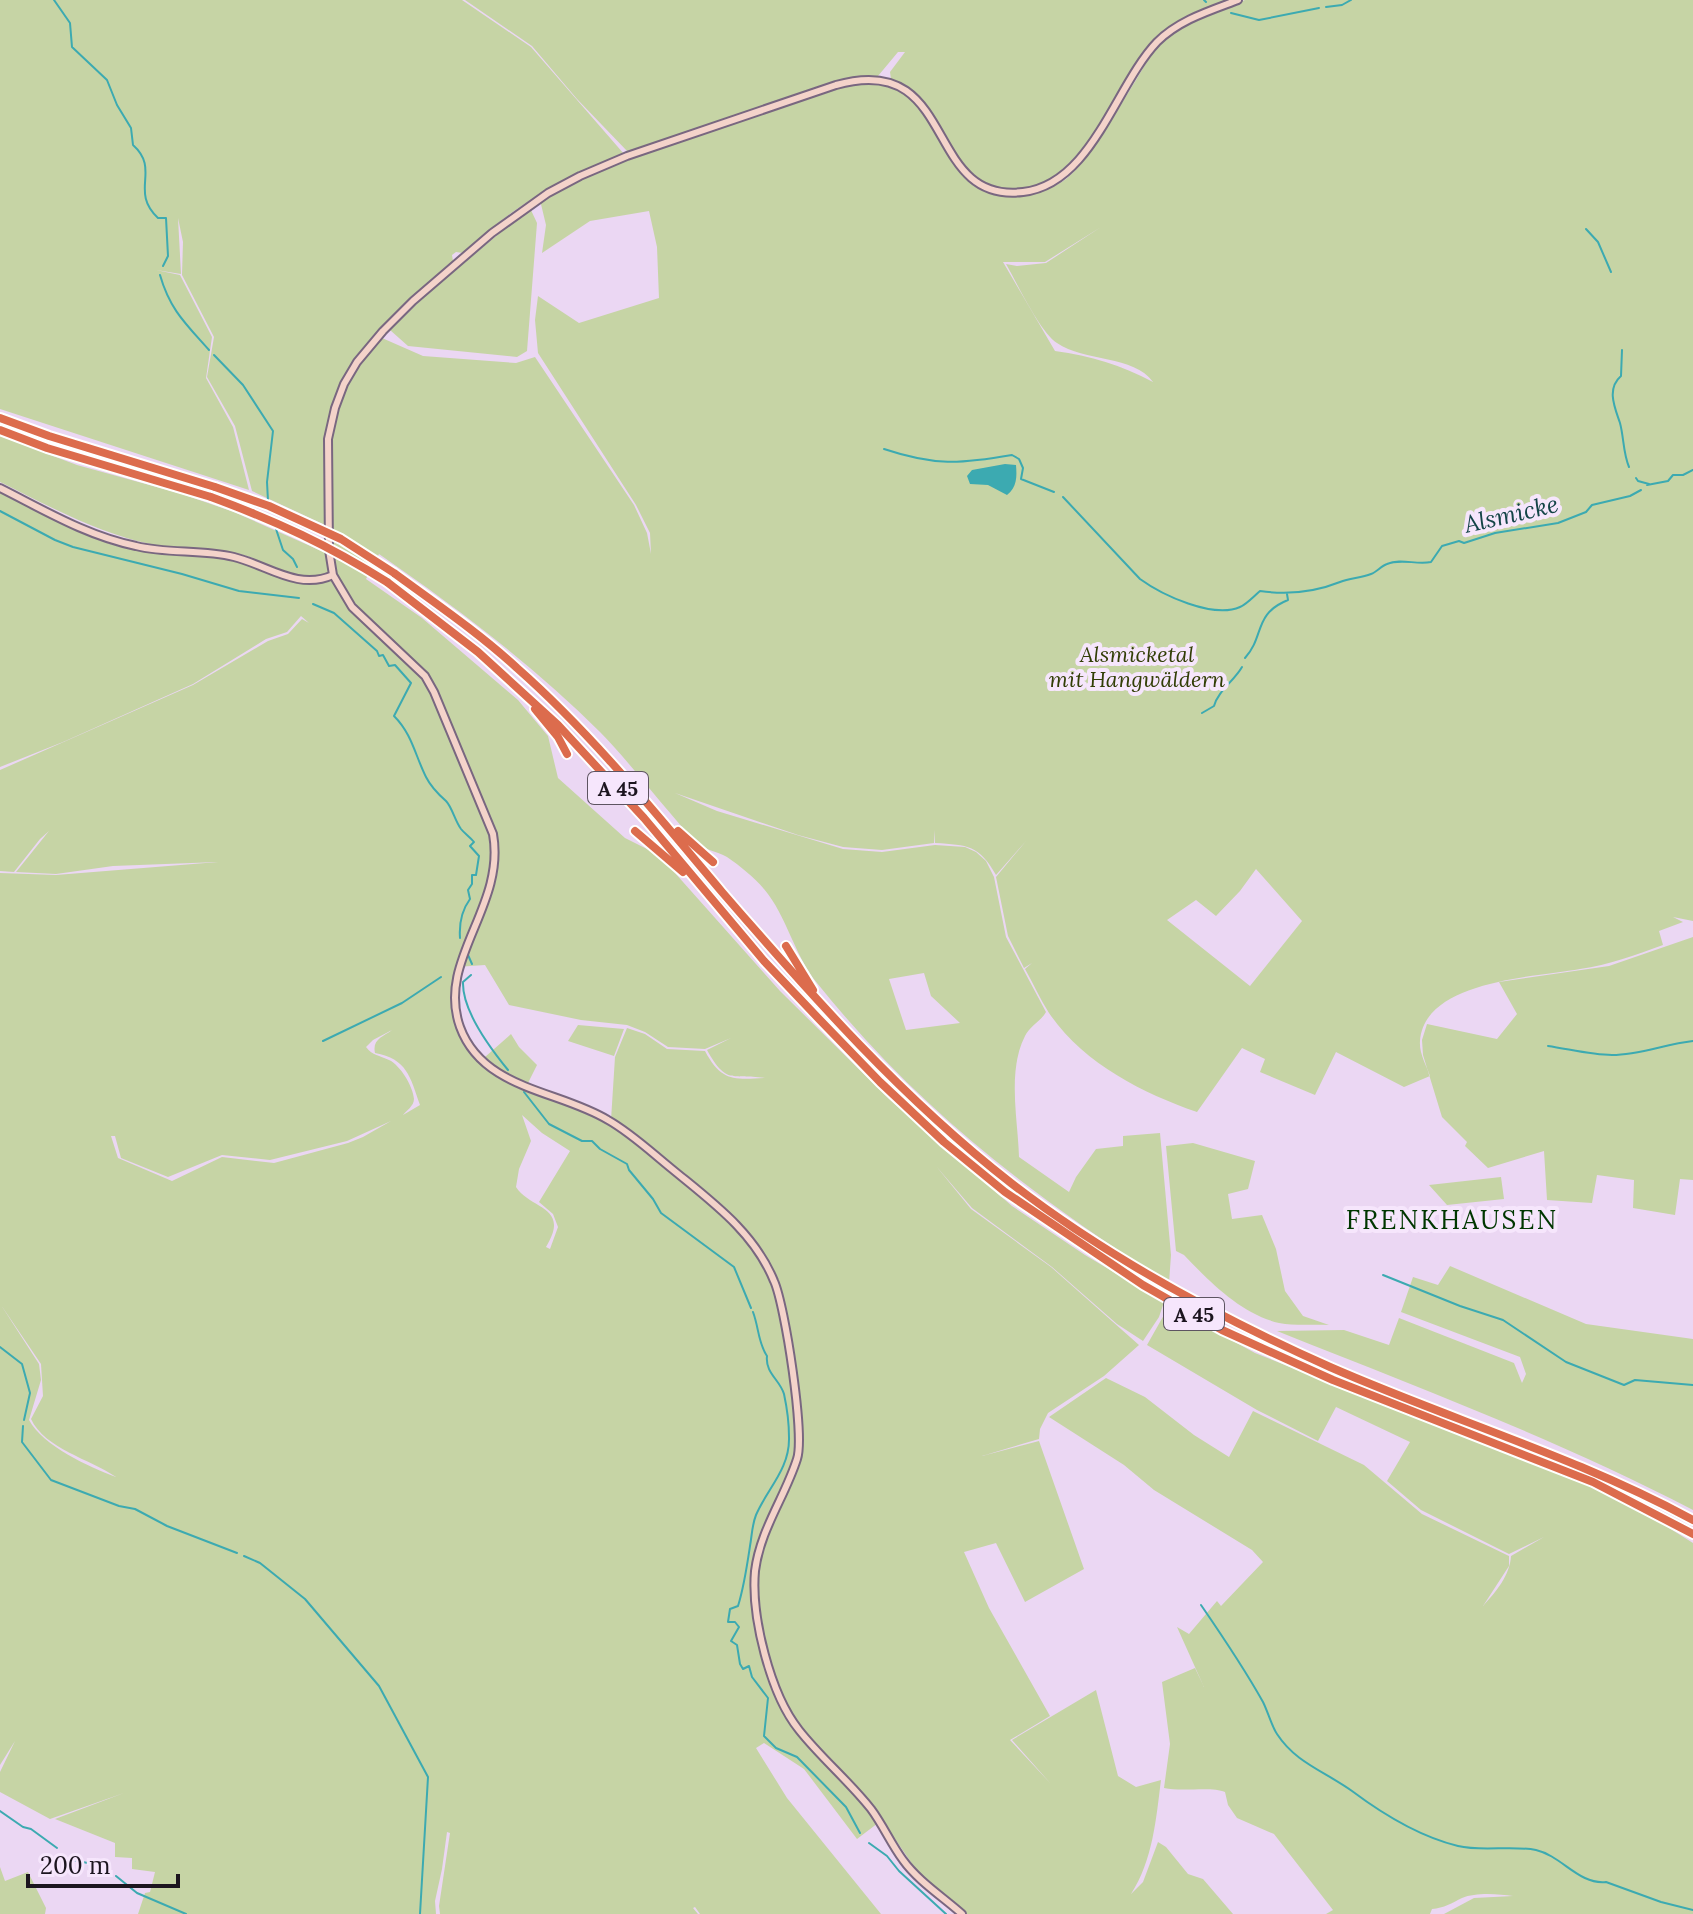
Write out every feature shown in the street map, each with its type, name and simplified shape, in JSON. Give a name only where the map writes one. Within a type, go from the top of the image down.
[{"type":"highway","name":"A 45","points":[[0,418],[269,506],[341,539],[394,573],[518,668],[563,712],[659,816],[823,1008],[920,1104],[1011,1182],[1086,1236],[1230,1320],[1332,1368],[1606,1475],[1693,1520]]},
{"type":"highway","name":"A 45","points":[[0,430],[47,448],[211,497],[268,518],[339,551],[387,582],[478,652],[530,698],[613,783],[764,961],[880,1082],[944,1142],[1005,1192],[1143,1285],[1222,1330],[1333,1380],[1593,1482],[1693,1534]]},
{"type":"highway","points":[[530,698],[567,754]]},
{"type":"highway","points":[[659,816],[713,862]]},
{"type":"highway","points":[[635,831],[699,884]]},
{"type":"highway","points":[[786,946],[823,1008]]},
{"type":"street","points":[[962,1914],[910,1868],[860,1796],[796,1726],[776,1686],[757,1619],[755,1579],[759,1551],[770,1518],[792,1473],[800,1444],[781,1299],[768,1265],[748,1236],[732,1220],[631,1135],[585,1109],[503,1077],[479,1058],[461,1030],[455,1001],[457,977],[493,882],[496,859],[493,834],[425,676],[352,607],[333,575],[329,550],[327,460],[331,424],[344,384],[370,344],[413,301],[492,233],[540,197],[580,176],[627,156],[836,85],[867,79],[898,86],[915,97],[931,116],[956,164],[975,181],[992,189],[1010,192],[1034,189],[1054,181],[1083,155],[1157,42],[1190,19],[1238,0]]},
{"type":"street","points":[[0,488],[96,535],[136,547],[226,555],[301,581],[311,582],[333,575]]},
{"type":"green space","name":"Alsmicketal mit Hangwäldern","points":[[0,0],[462,0],[531,47],[624,154],[538,195],[463,253],[456,252],[452,255],[453,261],[372,337],[378,342],[382,338],[423,356],[516,363],[535,357],[634,505],[647,533],[651,554],[650,533],[636,505],[538,353],[535,320],[538,296],[579,323],[659,298],[657,247],[649,211],[590,221],[542,253],[546,225],[540,200],[612,166],[798,99],[860,84],[884,85],[917,102],[959,171],[974,185],[993,194],[1026,194],[1056,185],[1085,159],[1150,57],[1168,36],[1195,19],[1245,0],[1693,0],[1693,921],[1673,917],[1683,922],[1659,931],[1663,945],[1601,965],[1512,979],[1461,994],[1441,1005],[1426,1021],[1420,1045],[1430,1076],[1404,1087],[1336,1052],[1315,1095],[1260,1072],[1265,1059],[1242,1048],[1197,1112],[1155,1096],[1115,1074],[1079,1047],[1049,1013],[1025,969],[1032,963],[1024,968],[1008,936],[996,877],[1026,841],[996,875],[984,858],[972,848],[956,845],[935,843],[935,830],[934,843],[882,850],[843,847],[675,793],[717,811],[843,849],[882,852],[935,845],[965,847],[986,861],[994,877],[1006,937],[1046,1012],[1025,1036],[1016,1064],[1019,1157],[1069,1192],[1096,1149],[1123,1146],[1123,1136],[1160,1133],[1171,1255],[1169,1283],[1024,1184],[937,1111],[895,1071],[809,972],[779,911],[760,885],[727,857],[695,841],[612,745],[521,660],[379,554],[366,579],[422,618],[518,700],[548,736],[558,778],[625,838],[659,855],[780,991],[889,1099],[1012,1206],[1085,1255],[1164,1302],[1159,1317],[1143,1341],[1117,1324],[1052,1267],[972,1208],[936,1166],[971,1209],[1051,1267],[1139,1345],[1104,1376],[1048,1413],[1039,1439],[982,1456],[1039,1441],[1084,1569],[1025,1602],[996,1543],[964,1552],[989,1608],[1050,1716],[1010,1740],[1051,1784],[1012,1740],[1096,1690],[1118,1776],[1136,1787],[1161,1780],[1149,1853],[1131,1894],[1143,1882],[1158,1842],[1166,1847],[1188,1874],[1203,1879],[1233,1914],[966,1914],[919,1874],[882,1820],[857,1839],[804,1769],[764,1743],[756,1748],[787,1798],[881,1914],[700,1914],[695,1907],[698,1914],[440,1914],[450,1833],[447,1832],[435,1901],[436,1914],[138,1914],[145,1893],[150,1892],[155,1872],[132,1869],[132,1858],[115,1857],[115,1843],[55,1819],[124,1793],[50,1819],[0,1792],[0,1772],[15,1741],[0,1765],[0,873],[56,875],[218,862],[113,866],[56,874],[16,872],[49,831],[14,872],[0,871],[0,770],[193,685],[268,641],[288,634],[302,619],[309,623],[301,616],[287,632],[266,639],[193,684],[0,767],[0,491],[83,533],[117,546],[251,564],[253,558],[134,540],[57,510],[0,482],[0,436],[77,465],[234,512],[326,553],[325,525],[252,491],[235,426],[207,377],[214,337],[182,275],[183,242],[178,218],[181,274],[156,270],[180,275],[212,337],[206,378],[233,427],[249,490],[0,409]],"holes":[[[1101,227],[1046,263],[1006,264],[1036,318],[1057,343],[1068,349],[1134,367],[1153,382],[1106,362],[1055,351],[1003,262],[1045,262]],[[1256,869],[1302,921],[1250,986],[1167,920],[1196,900],[1216,916]],[[485,965],[509,1005],[581,1020],[627,1025],[645,1032],[668,1047],[705,1049],[731,1038],[707,1050],[720,1069],[731,1076],[765,1078],[729,1076],[717,1068],[705,1051],[667,1049],[645,1034],[627,1028],[615,1057],[611,1120],[650,1153],[608,1123],[496,1074],[475,1057],[460,1035],[453,1006],[456,967]],[[924,973],[931,996],[960,1023],[906,1030],[889,979]],[[392,1030],[377,1041],[375,1053],[401,1064],[410,1077],[420,1105],[403,1115],[414,1102],[409,1082],[393,1063],[374,1054],[366,1047]],[[522,1115],[570,1151],[539,1202],[553,1214],[558,1227],[550,1249],[546,1247],[553,1234],[551,1216],[516,1187],[519,1169],[531,1141]],[[391,1121],[348,1143],[274,1163],[222,1157],[172,1181],[118,1158],[111,1136],[115,1136],[121,1158],[168,1177],[222,1155],[270,1160],[347,1141]],[[1,1305],[41,1364],[43,1396],[31,1419],[57,1446],[116,1477],[56,1447],[29,1420],[41,1380],[39,1364]]]},
{"type":"green space","points":[[465,0],[1227,0],[1184,18],[1162,33],[1144,54],[1090,138],[1069,163],[1045,182],[1018,189],[987,184],[960,163],[923,102],[910,89],[891,79],[890,72],[905,52],[898,52],[878,76],[834,82],[628,152],[532,46]]},
{"type":"green space","points":[[530,208],[537,223],[527,351],[517,357],[408,346],[390,330],[431,290]]},
{"type":"green space","points":[[1693,937],[1693,1180],[1680,1179],[1675,1215],[1633,1208],[1634,1180],[1597,1175],[1592,1203],[1547,1200],[1544,1151],[1488,1168],[1465,1146],[1467,1142],[1442,1117],[1423,1055],[1422,1040],[1427,1024],[1497,1039],[1517,1014],[1499,982],[1609,966]]},
{"type":"green space","points":[[578,1025],[624,1029],[614,1056],[568,1041]]},
{"type":"green space","points":[[511,1034],[537,1065],[528,1083],[504,1073],[485,1057]]},
{"type":"green space","points":[[1193,1143],[1255,1161],[1248,1189],[1228,1194],[1232,1219],[1262,1215],[1276,1249],[1285,1291],[1303,1316],[1329,1325],[1279,1323],[1265,1319],[1227,1296],[1176,1251],[1166,1146]]},
{"type":"green space","points":[[1501,1177],[1504,1199],[1447,1205],[1429,1185]]},
{"type":"green space","points":[[1450,1266],[1586,1324],[1693,1339],[1693,1510],[1539,1437],[1277,1331],[1344,1330],[1389,1345],[1399,1318],[1514,1363],[1522,1383],[1526,1374],[1520,1357],[1401,1312],[1413,1277],[1438,1285]]},
{"type":"green space","points":[[1169,1306],[1255,1353],[1589,1486],[1658,1521],[1693,1543],[1693,1914],[1444,1914],[1474,1898],[1513,1896],[1488,1894],[1462,1898],[1432,1909],[1430,1914],[1326,1914],[1333,1910],[1274,1834],[1237,1818],[1228,1805],[1225,1792],[1164,1788],[1170,1744],[1162,1682],[1195,1668],[1204,1687],[1177,1627],[1189,1634],[1217,1601],[1221,1606],[1263,1562],[1252,1550],[1154,1490],[1124,1465],[1049,1417],[1106,1378],[1145,1397],[1194,1435],[1229,1457],[1253,1411],[1364,1465],[1422,1514],[1509,1556],[1509,1566],[1483,1606],[1505,1576],[1508,1570],[1510,1563],[1511,1556],[1544,1537],[1509,1554],[1421,1510],[1387,1481],[1410,1442],[1336,1407],[1318,1441],[1257,1410],[1147,1345]]},
{"type":"green space","points":[[0,1867],[5,1881],[28,1872],[46,1908],[45,1914],[0,1914]]},
{"type":"shaded area","points":[[1016,465],[1015,485],[1007,495],[988,485],[970,484],[967,476],[972,470]]},
{"type":"waterway","points":[[54,0],[70,23],[72,47],[107,80],[131,128],[133,145],[145,163],[146,199],[158,218],[166,218],[168,256],[163,266]]},
{"type":"waterway","points":[[1326,7],[1351,0]]},
{"type":"waterway","points":[[1231,13],[1259,20],[1319,8]]},
{"type":"waterway","points":[[1586,229],[1598,242],[1611,272]]},
{"type":"waterway","points":[[160,275],[174,307],[209,350]]},
{"type":"waterway","points":[[1622,350],[1621,376],[1616,381],[1613,399],[1629,467]]},
{"type":"waterway","points":[[214,355],[243,385],[273,431],[268,501]]},
{"type":"waterway","name":"Alsmicke","points":[[884,449],[948,462],[1012,455],[1019,459],[1023,468],[1021,479],[1054,492]]},
{"type":"waterway","name":"Alsmicke","points":[[1647,485],[1668,481],[1673,475],[1683,475],[1693,470]]},
{"type":"waterway","points":[[1636,478],[1649,484]]},
{"type":"waterway","name":"Alsmicke","points":[[1063,497],[1140,579],[1188,604],[1229,610],[1243,606],[1260,591],[1291,593],[1311,590],[1373,573],[1392,562],[1431,562],[1442,546],[1495,533],[1558,523],[1586,512],[1592,505],[1630,496],[1641,490]]},
{"type":"waterway","points":[[0,511],[73,547],[239,591],[299,598]]},
{"type":"waterway","points":[[275,526],[283,550],[297,567]]},
{"type":"waterway","points":[[1245,658],[1264,619],[1288,600],[1287,594]]},
{"type":"waterway","points":[[313,604],[334,613],[379,656],[383,655],[389,666],[395,665],[411,683],[394,716],[409,737],[428,781],[448,804],[461,829],[474,842],[470,846],[479,856],[476,875],[472,875],[468,890],[470,899],[462,917],[460,938]]},
{"type":"waterway","points":[[1202,713],[1214,706],[1242,667]]},
{"type":"waterway","points":[[468,955],[472,964]]},
{"type":"waterway","points":[[471,975],[463,982],[467,1005],[486,1040],[508,1070]]},
{"type":"waterway","points":[[323,1041],[402,1003],[441,977]]},
{"type":"waterway","points":[[1548,1046],[1612,1055],[1693,1041]]},
{"type":"waterway","points":[[524,1092],[549,1124],[582,1141],[592,1141],[627,1164],[661,1213],[734,1267],[751,1308]]},
{"type":"waterway","points":[[1383,1275],[1503,1320],[1566,1362],[1624,1385],[1635,1380],[1693,1385]]},
{"type":"waterway","points":[[753,1312],[768,1367],[784,1394],[789,1427],[788,1448],[782,1469],[755,1519],[740,1599],[738,1606],[730,1609],[728,1622],[735,1622],[739,1627],[731,1641],[737,1645],[743,1669],[749,1666],[752,1677],[768,1698],[764,1736],[776,1748],[797,1757],[846,1807],[860,1833]]},
{"type":"waterway","points":[[0,1347],[22,1364],[30,1393],[24,1420]]},
{"type":"waterway","points":[[23,1426],[22,1442],[51,1480],[135,1509],[167,1526],[237,1553]]},
{"type":"waterway","points":[[244,1556],[260,1563],[305,1599],[379,1686],[428,1777],[420,1914]]},
{"type":"waterway","points":[[1201,1605],[1248,1677],[1275,1731],[1285,1744],[1302,1760],[1390,1817],[1430,1837],[1458,1846],[1536,1850],[1587,1879],[1606,1882],[1693,1910]]},
{"type":"waterway","points":[[0,1811],[57,1848]]},
{"type":"waterway","points":[[869,1843],[887,1856],[946,1914]]},
{"type":"waterway","points":[[71,1860],[105,1866]]},
{"type":"waterway","points":[[116,1876],[137,1893],[186,1914]]},
{"type":"district","name":"FRENKHAUSEN","points":[[1452,1219]]}]
